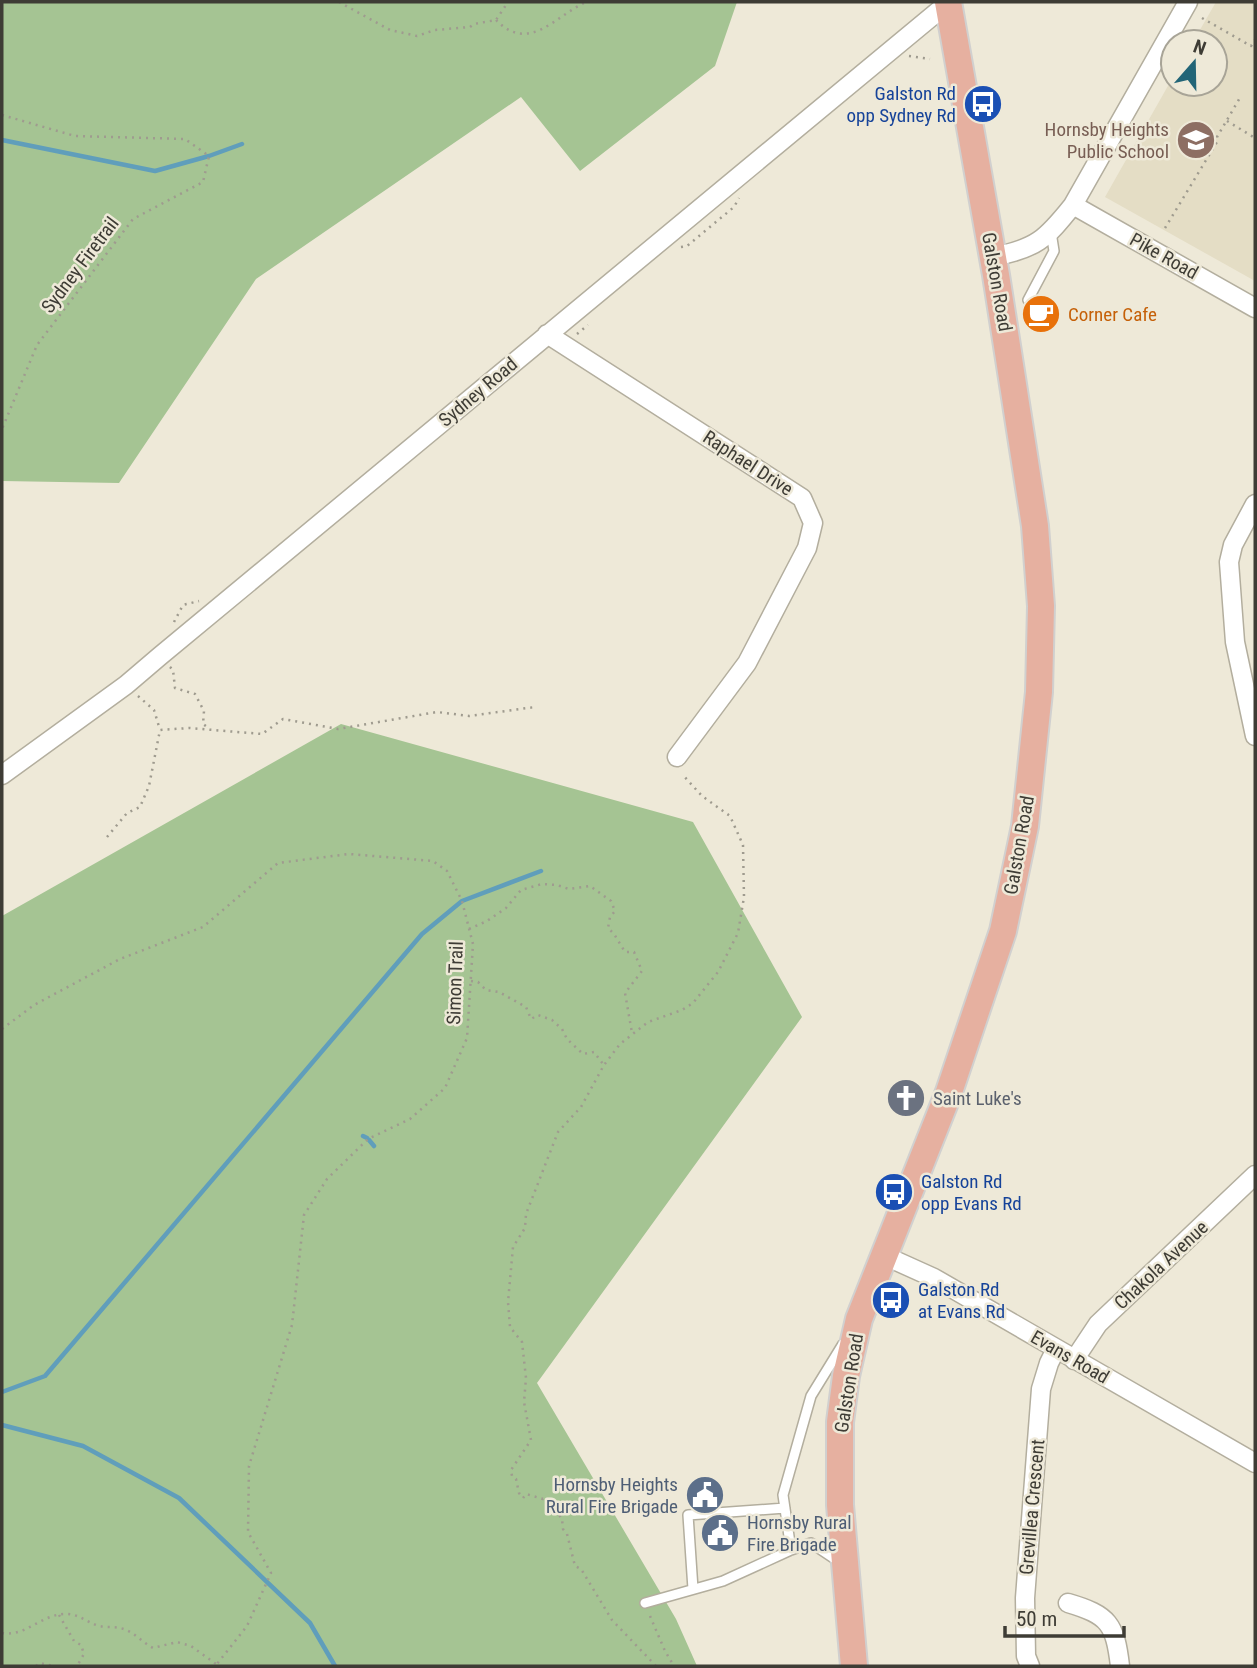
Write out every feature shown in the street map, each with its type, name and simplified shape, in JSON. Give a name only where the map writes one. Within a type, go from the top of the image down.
[{"type":"main road","name":"Galston Road","points":[[854,1666],[840,1505],[840,1422],[846,1376],[859,1319],[945,1104],[1003,931],[1025,826],[1039,692],[1040,570],[1023,440],[948,2]]},
{"type":"street","name":"Sydney Road","points":[[2,775],[126,685],[948,2]]},
{"type":"street","points":[[992,257],[1020,252],[1051,232],[1073,205],[1188,2]]},
{"type":"street","name":"Pike Road","points":[[1073,205],[1255,307]]},
{"type":"street","name":"Raphael Drive","points":[[547,334],[802,498],[813,523],[807,548],[747,663],[677,757]]},
{"type":"street","points":[[1255,504],[1233,545],[1228,562],[1235,642],[1255,736]]},
{"type":"street","name":"Chakola Avenue","points":[[1074,1360],[1098,1324],[1255,1175]]},
{"type":"street","name":"Evans Road","points":[[883,1255],[934,1278],[1255,1463]]},
{"type":"street","name":"Grevillea Crescent","points":[[1030,1666],[1026,1656],[1025,1598],[1041,1390],[1056,1349]]},
{"type":"street","points":[[1068,1603],[1089,1609],[1110,1623],[1120,1666]]},
{"type":"lane","points":[[1028,300],[1054,251],[1051,232]]},
{"type":"lane","points":[[791,1549],[783,1494],[811,1396],[859,1319]]},
{"type":"lane","points":[[694,1589],[688,1515],[785,1508]]},
{"type":"lane","points":[[645,1603],[723,1581],[791,1549],[811,1543],[845,1565]]},
{"type":"path","points":[[340,2],[390,30],[417,36],[435,30],[470,27],[496,20],[508,2]]},
{"type":"path","points":[[496,20],[504,29],[520,34],[540,33],[568,10],[586,2]]},
{"type":"path","points":[[1202,18],[1251,47],[1255,40]]},
{"type":"path","points":[[1166,228],[1241,96]]},
{"type":"path","name":"Sydney Firetrail","points":[[2,115],[75,136],[185,139],[209,156],[203,182],[133,219],[37,345],[2,429]]},
{"type":"path","points":[[1227,121],[1255,138]]},
{"type":"path","points":[[160,656],[173,670],[175,688],[195,694],[204,711],[203,724],[213,732]]},
{"type":"path","points":[[107,837],[127,813],[140,807],[149,786],[160,730],[154,710],[126,685]]},
{"type":"path","points":[[160,730],[189,729],[262,734],[283,719],[338,729],[437,712],[469,716],[535,707]]},
{"type":"path","points":[[656,1666],[612,1620],[581,1569],[573,1563],[568,1534],[551,1503],[546,1497],[544,1499],[526,1494],[523,1497],[519,1493],[516,1479],[512,1476],[511,1469],[531,1440],[524,1402],[526,1378],[522,1342],[510,1327],[508,1302],[513,1247],[525,1228],[526,1214],[558,1132],[581,1107],[604,1065],[620,1044],[649,1022],[693,1003],[718,972],[738,933],[744,897],[743,845],[730,816],[702,796],[683,775],[677,757]]},
{"type":"path","name":"Simon Trail","points":[[2,1029],[34,1005],[120,959],[203,927],[278,863],[349,854],[433,861],[447,871],[462,901],[473,944],[467,1038],[445,1088],[410,1119],[368,1139],[327,1179],[304,1215],[292,1325],[249,1466],[248,1532],[271,1573],[247,1626],[218,1665]]},
{"type":"path","points":[[469,929],[506,908],[521,890],[541,884],[569,889],[590,886],[611,901],[615,911],[610,917],[608,928],[625,952],[634,952],[642,971],[625,993],[632,1035]]},
{"type":"path","points":[[471,981],[526,1007],[531,1019],[538,1015],[552,1020],[583,1054],[594,1052],[604,1065]]},
{"type":"path","points":[[645,1603],[674,1666]]},
{"type":"path","points":[[58,1615],[74,1641],[81,1645],[83,1654],[77,1666]]},
{"type":"path","points":[[2,1633],[30,1628],[58,1615],[83,1616],[98,1626],[124,1628],[153,1648],[177,1642],[191,1646],[218,1665]]},
{"type":"path","points":[[36,1666],[40,1663],[53,1666]]},
{"type":"shaded area","name":"Hornsby Heights Public School","points":[[1216,2],[1255,2],[1255,281],[1105,197],[1161,98],[1229,98],[1229,28],[1201,28]]},
{"type":"green space","points":[[2,2],[737,2],[715,66],[580,171],[521,97],[256,279],[119,483],[2,481]]},
{"type":"green space","points":[[341,724],[693,822],[802,1017],[537,1383],[676,1619],[697,1666],[2,1666],[2,916]]},
{"type":"waterway","points":[[2,140],[155,171],[242,144]]},
{"type":"waterway","points":[[2,1392],[45,1376],[422,934],[462,901],[541,871]]},
{"type":"waterway","points":[[363,1136],[367,1138]]},
{"type":"waterway","points":[[369,1140],[374,1146]]},
{"type":"waterway","points":[[2,1425],[83,1446],[179,1498],[310,1623],[335,1666]]},
{"type":"place","name":"Galston Rd opp Sydney Rd","points":[[983,104]]},
{"type":"place","name":"Hornsby Heights Public School","points":[[1196,140]]},
{"type":"place","name":"Corner Cafe","points":[[1041,314]]},
{"type":"place","name":"Saint Luke's","points":[[906,1098]]},
{"type":"place","name":"Galston Rd opp Evans Rd","points":[[894,1192]]},
{"type":"place","name":"Galston Rd at Evans Rd","points":[[891,1300]]},
{"type":"place","name":"Hornsby Heights Rural Fire Brigade","points":[[705,1495]]},
{"type":"place","name":"Hornsby Rural Fire Brigade","points":[[720,1533]]}]
